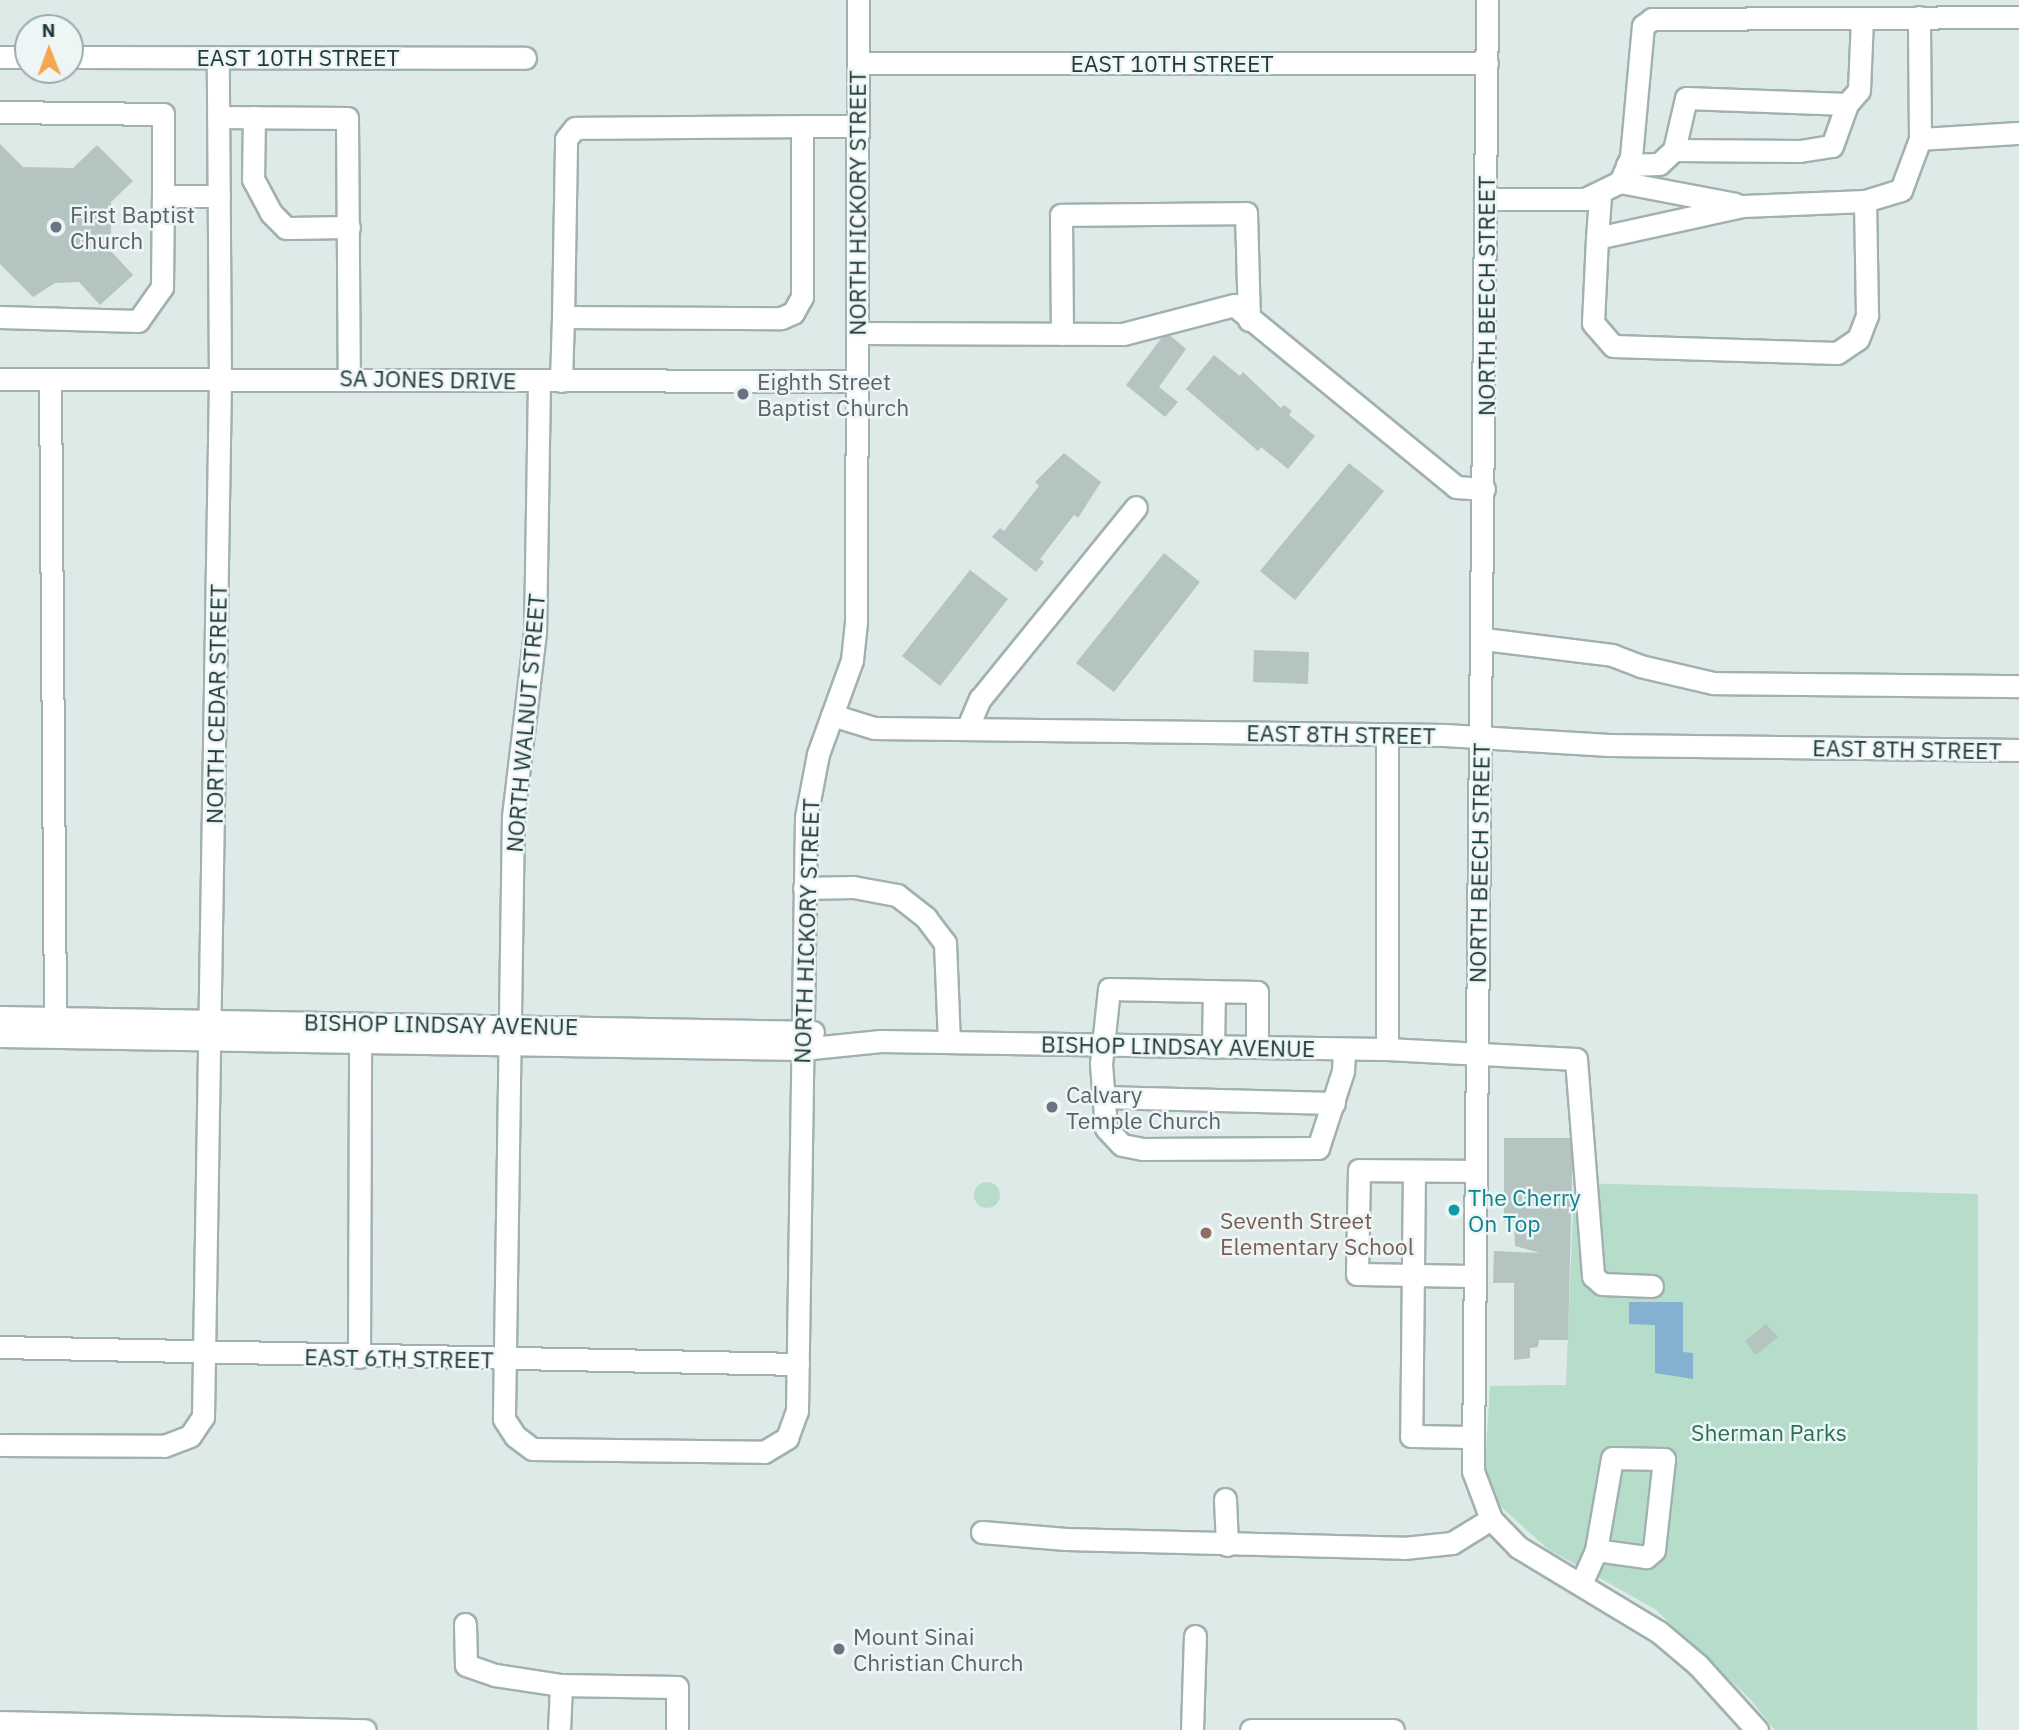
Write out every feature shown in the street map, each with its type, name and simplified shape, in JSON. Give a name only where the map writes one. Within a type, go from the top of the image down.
[{"type":"street","name":"NORTH HICKORY STREET","points":[[503,1360],[504,1419],[514,1436],[532,1449],[749,1454],[779,1446],[795,1425],[804,888],[810,779],[852,660],[856,622],[858,0]]},
{"type":"street","name":"NORTH BEECH STREET","points":[[1487,0],[1484,639],[1471,1437],[1475,1487],[1491,1519],[1518,1547],[1659,1632],[1698,1665],[1757,1730]]},
{"type":"street","points":[[1597,238],[1744,206],[1865,201],[1901,190],[1920,139],[1919,17]]},
{"type":"street","points":[[1624,174],[1643,26],[1652,19],[2019,17]]},
{"type":"street","points":[[1674,150],[1800,151],[1832,146],[1847,104],[1859,90],[1862,18]]},
{"type":"street","name":"EAST 10TH STREET","points":[[84,57],[526,58]]},
{"type":"street","name":"NORTH CEDAR STREET","points":[[0,1445],[179,1443],[203,1417],[212,1030],[220,380],[218,57]]},
{"type":"street","name":"EAST 10TH STREET","points":[[858,63],[1487,63]]},
{"type":"street","points":[[1487,199],[1600,196],[1624,174],[1660,163],[1674,150],[1686,98],[1847,104]]},
{"type":"street","points":[[0,112],[163,114],[162,287],[138,321],[0,317]]},
{"type":"street","points":[[218,117],[347,118],[349,378]]},
{"type":"street","points":[[254,117],[253,179],[271,213],[286,228],[349,227]]},
{"type":"street","points":[[563,317],[780,318],[793,313],[802,297],[802,126]]},
{"type":"street","points":[[562,381],[566,139],[575,128],[858,126]]},
{"type":"street","points":[[1920,139],[2019,133]]},
{"type":"street","points":[[1624,174],[1744,206]]},
{"type":"street","points":[[163,196],[219,196]]},
{"type":"street","points":[[1600,196],[1593,323],[1613,346],[1837,354],[1858,338],[1867,315],[1865,201]]},
{"type":"street","points":[[1062,334],[1061,215],[1246,213],[1249,320]]},
{"type":"street","points":[[857,333],[1123,334],[1234,305],[1249,320],[1457,487],[1484,489]]},
{"type":"street","name":"SA JONES DRIVE","points":[[0,379],[855,381]]},
{"type":"street","points":[[50,379],[55,1017]]},
{"type":"street","name":"NORTH WALNUT STREET","points":[[503,1360],[516,774],[536,632],[538,381]]},
{"type":"street","points":[[967,729],[980,698],[1136,507]]},
{"type":"street","points":[[1484,639],[1612,655],[1713,683],[2019,686]]},
{"type":"street","name":"EAST 8TH STREET","points":[[832,715],[874,728],[1387,734],[1481,736],[1609,745],[2019,750]]},
{"type":"street","points":[[1387,734],[1387,1049]]},
{"type":"street","points":[[804,888],[853,887],[897,895],[926,918],[945,943],[949,1042]]},
{"type":"street","points":[[1257,1047],[1257,992],[1109,989],[1102,1045],[1105,1128],[1111,1137],[1122,1145],[1142,1149],[1318,1148],[1334,1103],[1344,1049]]},
{"type":"street","points":[[1213,1047],[1214,991]]},
{"type":"street","name":"BISHOP LINDSAY AVENUE","points":[[0,1017],[55,1017],[360,1041],[509,1035]]},
{"type":"street","name":"BISHOP LINDSAY AVENUE","points":[[0,1036],[212,1030],[1387,1049],[1576,1059],[1593,1276],[1602,1284],[1652,1286]]},
{"type":"street","points":[[359,1357],[360,1041]]},
{"type":"street","points":[[1103,1097],[1334,1103]]},
{"type":"street","points":[[1473,1276],[1357,1274],[1359,1170],[1474,1171]]},
{"type":"street","points":[[1415,1171],[1411,1436],[1471,1437]]},
{"type":"street","name":"EAST 6TH STREET","points":[[0,1347],[359,1357],[798,1364]]},
{"type":"street","points":[[1581,1584],[1596,1550],[1612,1458],[1664,1459],[1654,1550],[1646,1557],[1596,1550]]},
{"type":"street","points":[[1225,1499],[1227,1545]]},
{"type":"street","points":[[982,1532],[1227,1545],[1430,1547],[1452,1543],[1491,1519]]},
{"type":"street","points":[[465,1624],[466,1665],[495,1675],[561,1685],[677,1687],[677,1730]]},
{"type":"street","points":[[1192,1730],[1195,1636]]},
{"type":"street","points":[[559,1730],[561,1685]]},
{"type":"street","points":[[0,1722],[365,1730]]},
{"type":"street","points":[[1251,1730],[1394,1730]]},
{"type":"green space","points":[[987,1182],[996,1186],[1000,1195],[996,1204],[987,1208],[978,1204],[974,1195],[978,1186]]},
{"type":"green space","name":"Sherman Parks","points":[[1574,1183],[1978,1194],[1977,1730],[1775,1730],[1750,1699],[1655,1609],[1548,1549],[1498,1504],[1485,1468],[1490,1386],[1566,1385]]},
{"type":"water","points":[[1629,1302],[1683,1302],[1683,1352],[1693,1353],[1693,1379],[1655,1373],[1655,1325],[1629,1324]]},
{"type":"building","name":"First Baptist Church","points":[[0,144],[23,167],[73,168],[97,145],[133,181],[111,202],[111,251],[133,275],[100,305],[79,282],[55,283],[33,297],[0,264]]},
{"type":"building","points":[[1166,332],[1186,349],[1159,387],[1178,402],[1165,417],[1126,385]]},
{"type":"building","points":[[1214,355],[1240,376],[1243,372],[1281,408],[1284,405],[1292,411],[1289,415],[1315,436],[1288,469],[1261,447],[1258,451],[1186,389]]},
{"type":"building","points":[[1064,453],[1101,482],[1078,518],[1074,515],[1040,559],[1044,562],[1036,572],[992,537],[1000,528],[1004,531],[1039,486],[1035,482]]},
{"type":"building","points":[[1349,463],[1384,491],[1295,600],[1260,571]]},
{"type":"building","points":[[1164,553],[1200,582],[1114,692],[1076,663]]},
{"type":"building","points":[[970,570],[1008,599],[940,686],[902,656]]},
{"type":"building","points":[[1254,650],[1309,652],[1308,684],[1253,682]]},
{"type":"building","points":[[1504,1138],[1573,1138],[1568,1340],[1539,1340],[1538,1347],[1530,1348],[1530,1358],[1514,1360],[1514,1283],[1493,1283],[1494,1251],[1540,1253],[1515,1246],[1514,1221],[1504,1221]]},
{"type":"building","points":[[1766,1324],[1778,1337],[1756,1355],[1745,1341]]},
{"type":"place","name":"First Baptist Church","points":[[56,227]]},
{"type":"place","name":"Eighth Street Baptist Church","points":[[743,394]]},
{"type":"place","name":"Calvary Temple Church","points":[[1052,1107]]},
{"type":"place","name":"The Cherry On Top","points":[[1454,1210]]},
{"type":"place","name":"Seventh Street Elementary School","points":[[1206,1233]]},
{"type":"place","name":"Mount Sinai Christian Church","points":[[839,1649]]}]
